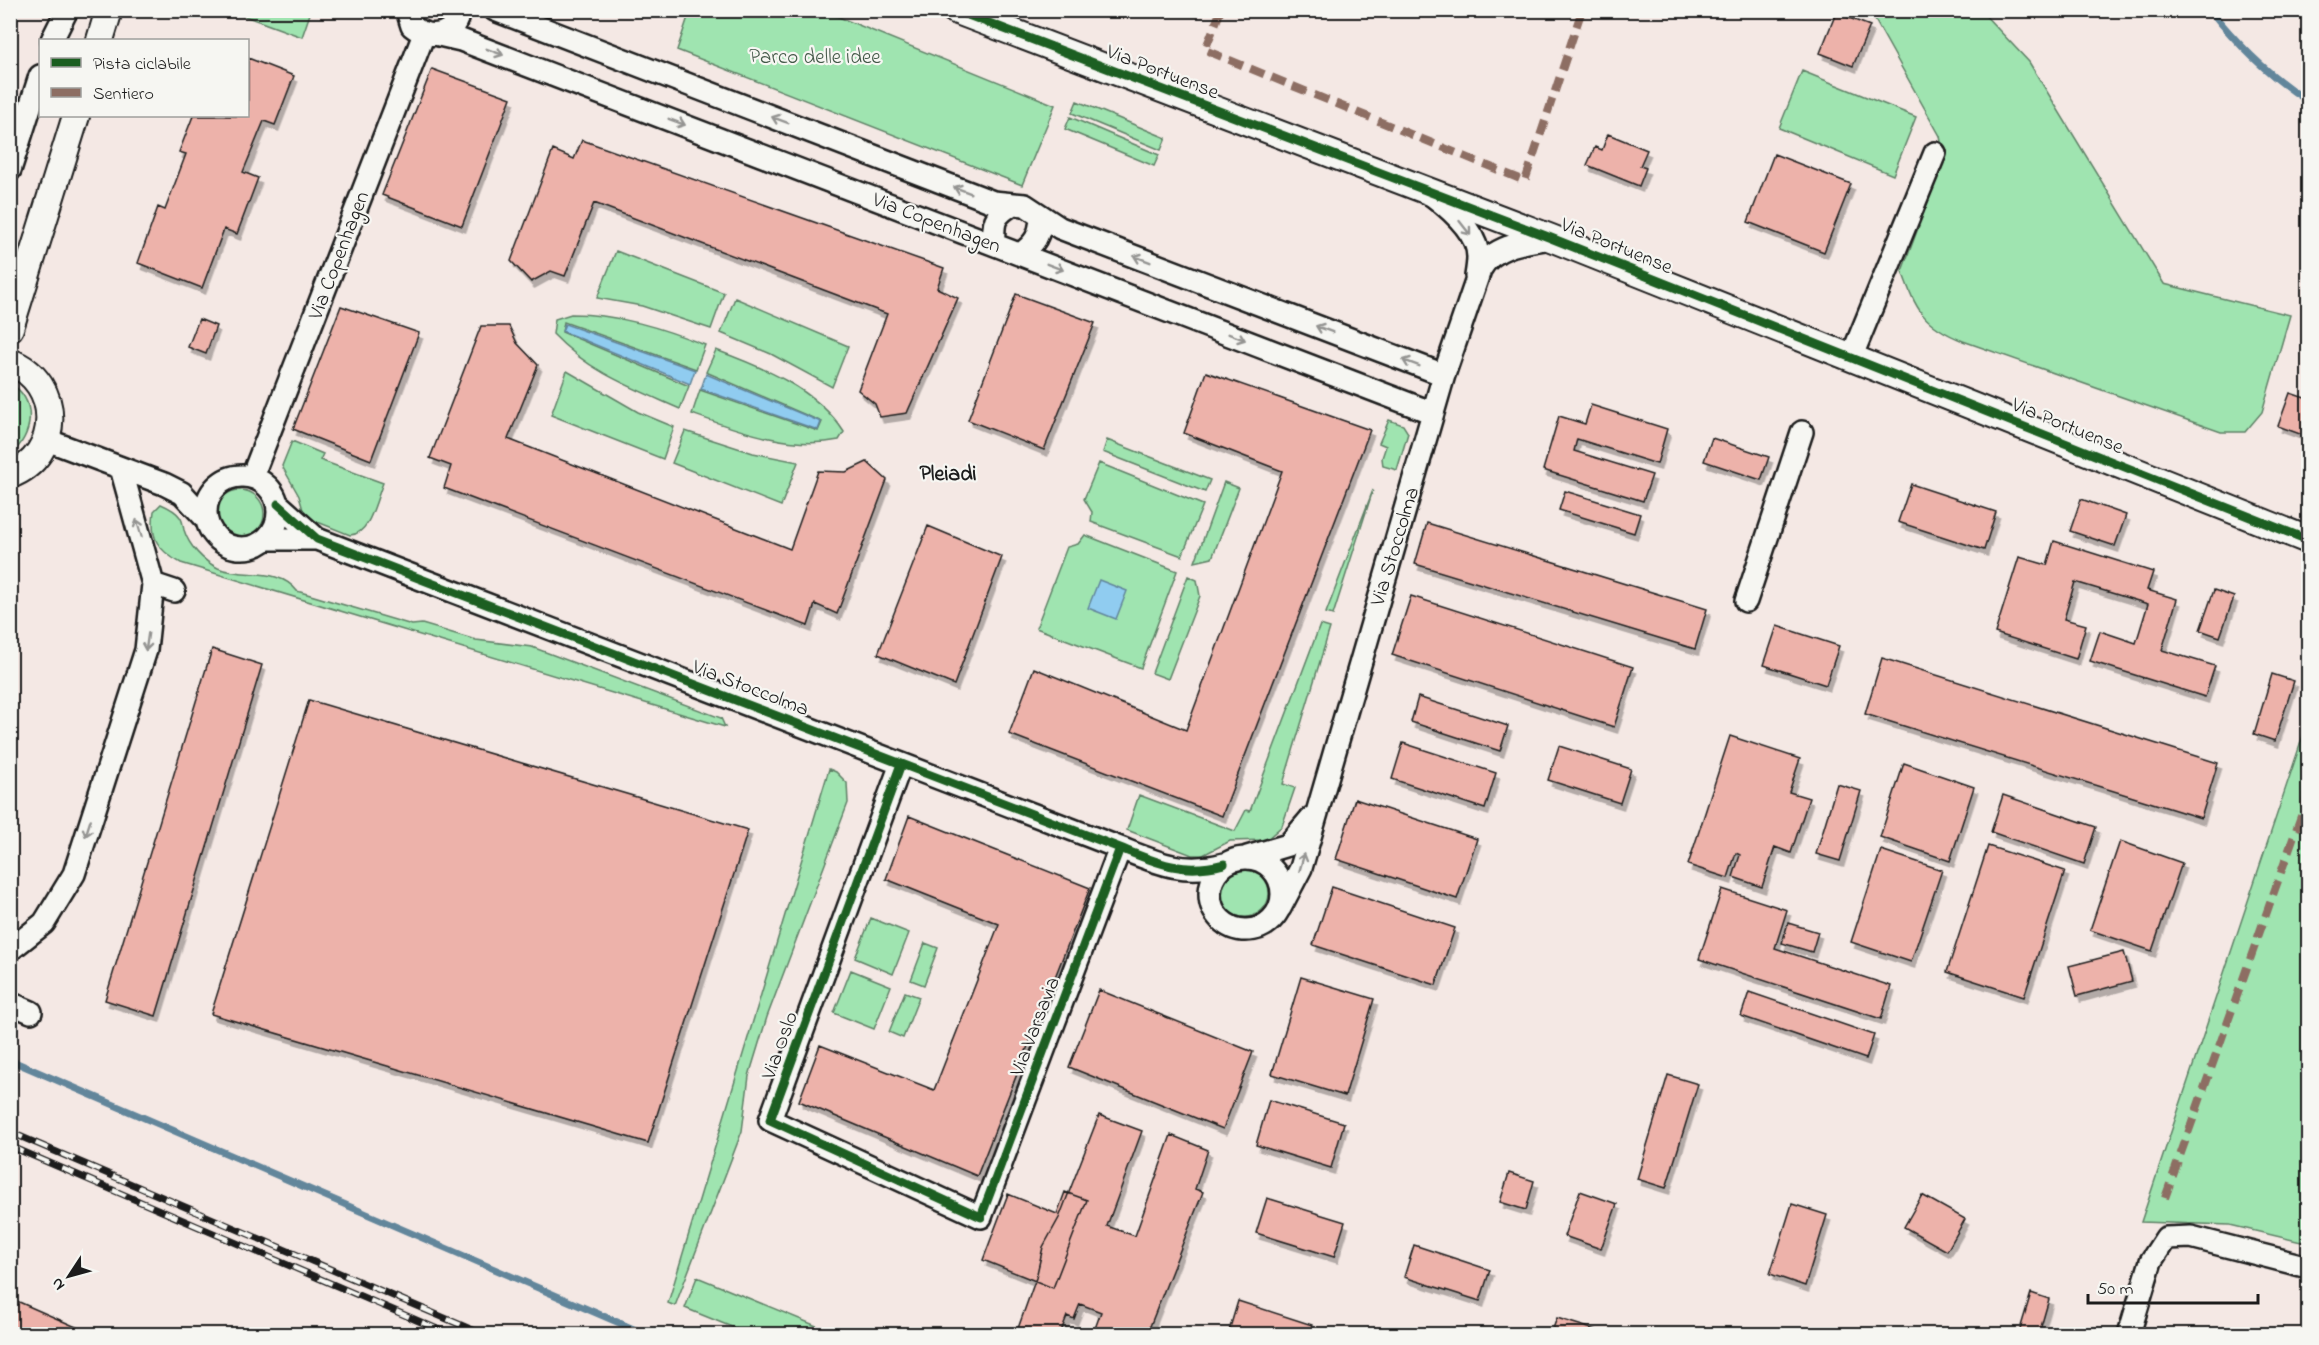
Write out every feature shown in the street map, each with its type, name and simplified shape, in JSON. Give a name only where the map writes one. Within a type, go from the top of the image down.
[{"type":"street","points":[[52,39],[67,10]]},
{"type":"street","points":[[100,39],[109,10]]},
{"type":"street","points":[[407,10],[412,27],[431,35],[451,29],[456,22],[459,10]]},
{"type":"street","name":"Via Copenhagen","points":[[495,10],[993,202],[1025,205],[1060,228],[1444,375]]},
{"type":"street","name":"Via Portuense","points":[[955,10],[1551,238],[2308,540]]},
{"type":"street","name":"Via Copenhagen","points":[[252,477],[431,35],[461,40],[1433,412]]},
{"type":"street","points":[[10,171],[39,79]]},
{"type":"street","points":[[10,328],[15,291],[76,117]]},
{"type":"street","points":[[1851,358],[1935,153]]},
{"type":"street","name":"Via Stoccolma","points":[[1425,190],[1455,215],[1475,242],[1479,255],[1476,280]]},
{"type":"street","points":[[994,244],[993,224],[999,212],[1013,204]]},
{"type":"street","points":[[1021,254],[1034,244],[1040,231],[1041,217]]},
{"type":"street","name":"Via Stoccolma","points":[[1280,908],[1301,868],[1315,813],[1444,375],[1476,280],[1485,259],[1521,243],[1551,238]]},
{"type":"street","points":[[10,362],[33,375],[43,389],[50,406],[51,423],[47,440],[37,458],[21,471],[10,475]]},
{"type":"street","points":[[1746,601],[1802,432]]},
{"type":"street","points":[[47,440],[164,484],[182,493],[206,519]]},
{"type":"street","points":[[10,950],[44,923],[74,874],[146,650],[153,584],[121,468]]},
{"type":"street","points":[[164,484],[202,487],[232,477],[252,477],[264,483],[272,491],[278,504],[276,526],[267,538],[256,546],[233,548],[220,542],[211,533],[206,519],[206,502],[220,482]]},
{"type":"street","name":"Via Stoccolma","points":[[278,504],[317,539]]},
{"type":"street","name":"Via Portuense","points":[[2262,522],[2308,548]]},
{"type":"street","name":"Via Stoccolma","points":[[267,538],[317,539],[1162,864],[1201,870],[1224,864]]},
{"type":"street","points":[[153,584],[174,591]]},
{"type":"street","name":"Via Oslo","points":[[902,764],[770,1120],[981,1217]]},
{"type":"street","name":"Via Stoccolma","points":[[1247,857],[1288,845],[1315,813]]},
{"type":"street","name":"Via Varsavia","points":[[981,1217],[1120,848]]},
{"type":"street","points":[[1247,857],[1258,859],[1276,874],[1281,885],[1280,908],[1265,925],[1242,930],[1221,921],[1209,900],[1211,880],[1224,864],[1235,858],[1247,857]]},
{"type":"street","name":"Via Stoccolma","points":[[1162,864],[1209,900]]},
{"type":"street","points":[[10,1003],[32,1012]]},
{"type":"street","points":[[2129,1335],[2151,1262],[2166,1238],[2191,1237],[2308,1267]]},
{"type":"green space","points":[[231,11],[311,11],[302,37]]},
{"type":"green space","name":"Parco delle idee","points":[[690,11],[824,11],[1055,105],[1022,185],[677,50]]},
{"type":"green space","points":[[1870,11],[1981,11],[2029,62],[2164,284],[2290,315],[2262,412],[2245,432],[2221,432],[1963,341],[1939,329],[1923,315],[1902,271],[1944,159],[1940,136]]},
{"type":"green space","points":[[1802,71],[1916,117],[1893,175],[1779,128]]},
{"type":"green space","points":[[1077,101],[1166,138],[1161,150],[1072,113]]},
{"type":"green space","points":[[1070,117],[1159,155],[1154,166],[1065,129]]},
{"type":"green space","points":[[616,251],[724,293],[711,329],[642,306],[597,298]]},
{"type":"green space","points":[[735,298],[848,346],[832,387],[771,354],[721,333]]},
{"type":"green space","points":[[571,314],[623,319],[705,345],[696,369],[564,322],[562,332],[689,386],[680,409],[612,378],[581,359],[567,347],[553,334],[555,319]]},
{"type":"green space","points":[[716,350],[770,372],[804,392],[833,417],[844,432],[839,440],[802,442],[764,437],[692,414],[700,390],[818,431],[822,422],[706,372]]},
{"type":"green space","points":[[567,371],[638,412],[674,427],[663,459],[551,415]]},
{"type":"green space","points":[[11,384],[20,391],[25,400],[29,409],[29,419],[24,438],[11,454]]},
{"type":"green space","points":[[1389,420],[1403,425],[1408,433],[1397,470],[1383,466],[1382,458],[1386,446],[1379,443]]},
{"type":"green space","points":[[685,431],[753,453],[798,462],[781,506],[672,463]]},
{"type":"green space","points":[[1107,440],[1210,480],[1205,492],[1103,452]]},
{"type":"green space","points":[[292,441],[323,454],[320,460],[383,483],[363,529],[350,535],[305,517],[299,496],[282,466]]},
{"type":"green space","points":[[1099,463],[1203,505],[1182,556],[1091,522],[1092,512],[1084,499]]},
{"type":"green space","points":[[1224,482],[1239,488],[1212,558],[1195,562]]},
{"type":"green space","points":[[235,490],[245,490],[257,497],[264,509],[264,519],[257,531],[245,538],[235,538],[220,527],[216,519],[216,509],[227,494]]},
{"type":"green space","points":[[1373,490],[1333,615],[1326,613]]},
{"type":"green space","points":[[161,504],[178,515],[193,547],[218,568],[280,578],[297,591],[412,625],[422,624],[476,640],[532,647],[721,718],[725,727],[181,563],[161,548],[154,536],[154,511]]},
{"type":"green space","points":[[1085,535],[1177,571],[1141,668],[1036,628],[1067,547],[1078,544]]},
{"type":"green space","points":[[1188,576],[1197,580],[1200,596],[1168,679],[1152,673]]},
{"type":"green space","points":[[1320,625],[1330,628],[1283,784],[1295,788],[1282,826],[1266,840],[1230,841],[1203,855],[1192,855],[1127,830],[1139,795],[1235,831],[1246,810],[1250,811]]},
{"type":"green space","points":[[2308,721],[2308,1235],[2301,1242],[2230,1225],[2141,1222]]},
{"type":"green space","points":[[829,769],[836,772],[847,783],[848,803],[767,1017],[749,1076],[742,1131],[675,1306],[668,1303]]},
{"type":"green space","points":[[1240,869],[1250,869],[1262,876],[1269,888],[1269,898],[1262,910],[1250,917],[1240,917],[1225,906],[1221,898],[1221,888],[1232,873]]},
{"type":"green space","points":[[871,918],[909,933],[893,974],[855,958]]},
{"type":"green space","points":[[925,943],[938,948],[924,985],[911,980]]},
{"type":"green space","points":[[851,970],[891,986],[874,1029],[834,1013]]},
{"type":"green space","points":[[905,992],[919,997],[903,1038],[889,1032]]},
{"type":"green space","points":[[697,1277],[836,1334],[749,1334],[685,1308]]},
{"type":"water","points":[[565,324],[695,370],[690,384],[562,331]]},
{"type":"water","points":[[706,374],[821,422],[818,430],[701,389]]},
{"type":"water","points":[[1099,580],[1127,591],[1116,619],[1088,608]]},
{"type":"building","points":[[1836,13],[1870,26],[1853,66],[1820,53]]},
{"type":"building","points":[[249,58],[294,76],[275,125],[264,121],[243,172],[258,178],[237,234],[224,229],[202,288],[138,263],[158,207],[165,210],[186,154],[179,152],[193,117],[249,117]]},
{"type":"building","points":[[432,69],[511,98],[462,226],[382,195]]},
{"type":"building","points":[[1608,134],[1647,150],[1640,166],[1646,168],[1639,186],[1587,165],[1595,147],[1602,150]]},
{"type":"building","points":[[582,140],[944,268],[937,288],[958,298],[907,413],[880,417],[875,404],[858,390],[887,314],[594,203],[565,276],[551,271],[531,282],[511,261],[553,150],[574,159]]},
{"type":"building","points":[[1774,154],[1851,184],[1824,252],[1748,222]]},
{"type":"building","points":[[1016,294],[1095,323],[1044,450],[968,420]]},
{"type":"building","points":[[341,306],[419,333],[371,460],[293,429]]},
{"type":"building","points":[[199,319],[216,326],[206,354],[188,347]]},
{"type":"building","points":[[481,326],[509,326],[517,343],[538,365],[508,439],[790,549],[818,471],[846,472],[867,462],[887,480],[837,614],[815,604],[808,626],[444,488],[451,466],[430,458]]},
{"type":"building","points":[[1206,372],[1370,430],[1222,816],[1009,734],[1034,668],[1186,730],[1282,471],[1184,433]]},
{"type":"building","points":[[2290,393],[2308,399],[2308,437],[2278,426]]},
{"type":"building","points":[[1591,405],[1667,429],[1657,464],[1577,439],[1574,451],[1652,475],[1643,501],[1543,470],[1559,416],[1585,424]]},
{"type":"building","points":[[1712,438],[1769,457],[1761,480],[1704,461]]},
{"type":"building","points":[[1911,484],[1996,512],[1984,550],[1898,522]]},
{"type":"building","points":[[1565,491],[1640,514],[1634,533],[1559,510]]},
{"type":"building","points":[[2081,499],[2126,515],[2115,546],[2070,531]]},
{"type":"building","points":[[1427,523],[1707,609],[1695,649],[1415,564]]},
{"type":"building","points":[[928,526],[1002,557],[954,685],[878,654]]},
{"type":"building","points":[[2054,541],[2153,572],[2147,590],[2177,599],[2162,650],[2215,666],[2205,697],[2090,661],[2100,631],[2136,643],[2148,604],[2075,582],[2064,619],[2086,625],[2076,659],[1995,633],[2019,557],[2047,565]]},
{"type":"building","points":[[2214,590],[2234,597],[2220,637],[2200,630]]},
{"type":"building","points":[[1411,596],[1633,667],[1614,727],[1392,655]]},
{"type":"building","points":[[1777,626],[1839,646],[1826,685],[1764,665]]},
{"type":"building","points":[[212,649],[262,665],[156,1016],[105,1000]]},
{"type":"building","points":[[1882,658],[2218,763],[2201,818],[1865,714]]},
{"type":"building","points":[[2272,674],[2294,681],[2275,741],[2254,734]]},
{"type":"building","points":[[1418,697],[1508,726],[1500,751],[1411,722]]},
{"type":"building","points":[[309,700],[748,830],[648,1143],[211,1014]]},
{"type":"building","points":[[1730,736],[1800,759],[1789,792],[1809,798],[1791,853],[1775,847],[1762,887],[1733,877],[1740,855],[1736,853],[1728,878],[1688,865]]},
{"type":"building","points":[[1403,743],[1496,773],[1485,809],[1392,779]]},
{"type":"building","points":[[1559,746],[1631,769],[1620,803],[1548,780]]},
{"type":"building","points":[[1904,763],[1974,787],[1950,861],[1880,837]]},
{"type":"building","points":[[1837,784],[1861,791],[1840,861],[1816,854]]},
{"type":"building","points":[[2003,795],[2096,827],[2084,864],[1991,832]]},
{"type":"building","points":[[1355,799],[1477,839],[1457,899],[1336,859]]},
{"type":"building","points":[[909,816],[1090,888],[977,1176],[799,1101],[820,1045],[934,1090],[999,924],[886,879]]},
{"type":"building","points":[[2120,841],[2182,863],[2152,951],[2090,930]]},
{"type":"building","points":[[1988,846],[2065,871],[2024,997],[1947,972]]},
{"type":"building","points":[[1881,850],[1942,870],[1911,962],[1851,942]]},
{"type":"building","points":[[1332,887],[1455,928],[1436,985],[1313,945]]},
{"type":"building","points":[[1722,889],[1787,910],[1775,948],[1891,986],[1881,1019],[1699,959]]},
{"type":"building","points":[[1788,923],[1818,932],[1812,952],[1782,943]]},
{"type":"building","points":[[2124,952],[2132,981],[2077,996],[2069,966]]},
{"type":"building","points":[[1301,977],[1374,999],[1345,1096],[1272,1074]]},
{"type":"building","points":[[1099,990],[1253,1052],[1223,1129],[1069,1067]]},
{"type":"building","points":[[1749,992],[1874,1035],[1866,1059],[1741,1016]]},
{"type":"building","points":[[1668,1075],[1698,1084],[1666,1188],[1637,1179]]},
{"type":"building","points":[[1269,1100],[1344,1123],[1331,1168],[1256,1145]]},
{"type":"building","points":[[1099,1115],[1142,1131],[1107,1226],[1135,1236],[1171,1135],[1208,1150],[1195,1189],[1203,1192],[1147,1334],[1093,1334],[1101,1312],[1080,1304],[1074,1319],[1067,1316],[1060,1334],[1016,1334],[1036,1278],[1043,1247],[1059,1218]]},
{"type":"building","points":[[1509,1173],[1534,1181],[1526,1210],[1500,1202]]},
{"type":"building","points":[[1580,1191],[1617,1204],[1601,1249],[1564,1236]]},
{"type":"building","points":[[1065,1192],[1087,1200],[1053,1288],[983,1260],[1008,1194],[1057,1214]]},
{"type":"building","points":[[1922,1195],[1965,1219],[1947,1251],[1904,1227]]},
{"type":"building","points":[[1267,1198],[1345,1222],[1334,1257],[1256,1233]]},
{"type":"building","points":[[1792,1204],[1827,1215],[1805,1286],[1770,1274]]},
{"type":"building","points":[[1414,1245],[1490,1270],[1480,1301],[1404,1277]]},
{"type":"building","points":[[2031,1293],[2049,1299],[2039,1334],[2019,1333]]},
{"type":"building","points":[[10,1298],[92,1334],[10,1334]]},
{"type":"building","points":[[1238,1301],[1312,1325],[1309,1334],[1239,1334],[1229,1331]]},
{"type":"building","points":[[1557,1318],[1608,1334],[1551,1334]]},
{"type":"waterway","points":[[2210,10],[2255,60],[2308,101]]},
{"type":"waterway","points":[[10,1060],[645,1334]]},
{"type":"railway","points":[[10,1132],[482,1334]]},
{"type":"railway","points":[[10,1146],[449,1334]]},
{"type":"marked path","points":[[1221,10],[1205,50],[1525,181],[1582,10]]},
{"type":"marked path","points":[[2165,1198],[2305,805],[2308,781]]},
{"type":"cycle path","points":[[955,10],[1551,238],[2308,540]]},
{"type":"cycle path","points":[[278,504],[317,539],[1147,858],[1183,868],[1224,864]]},
{"type":"cycle path","points":[[901,764],[770,1120],[981,1217],[1120,848]]},
{"type":"district","name":"Pleiadi","points":[[948,472]]}]
